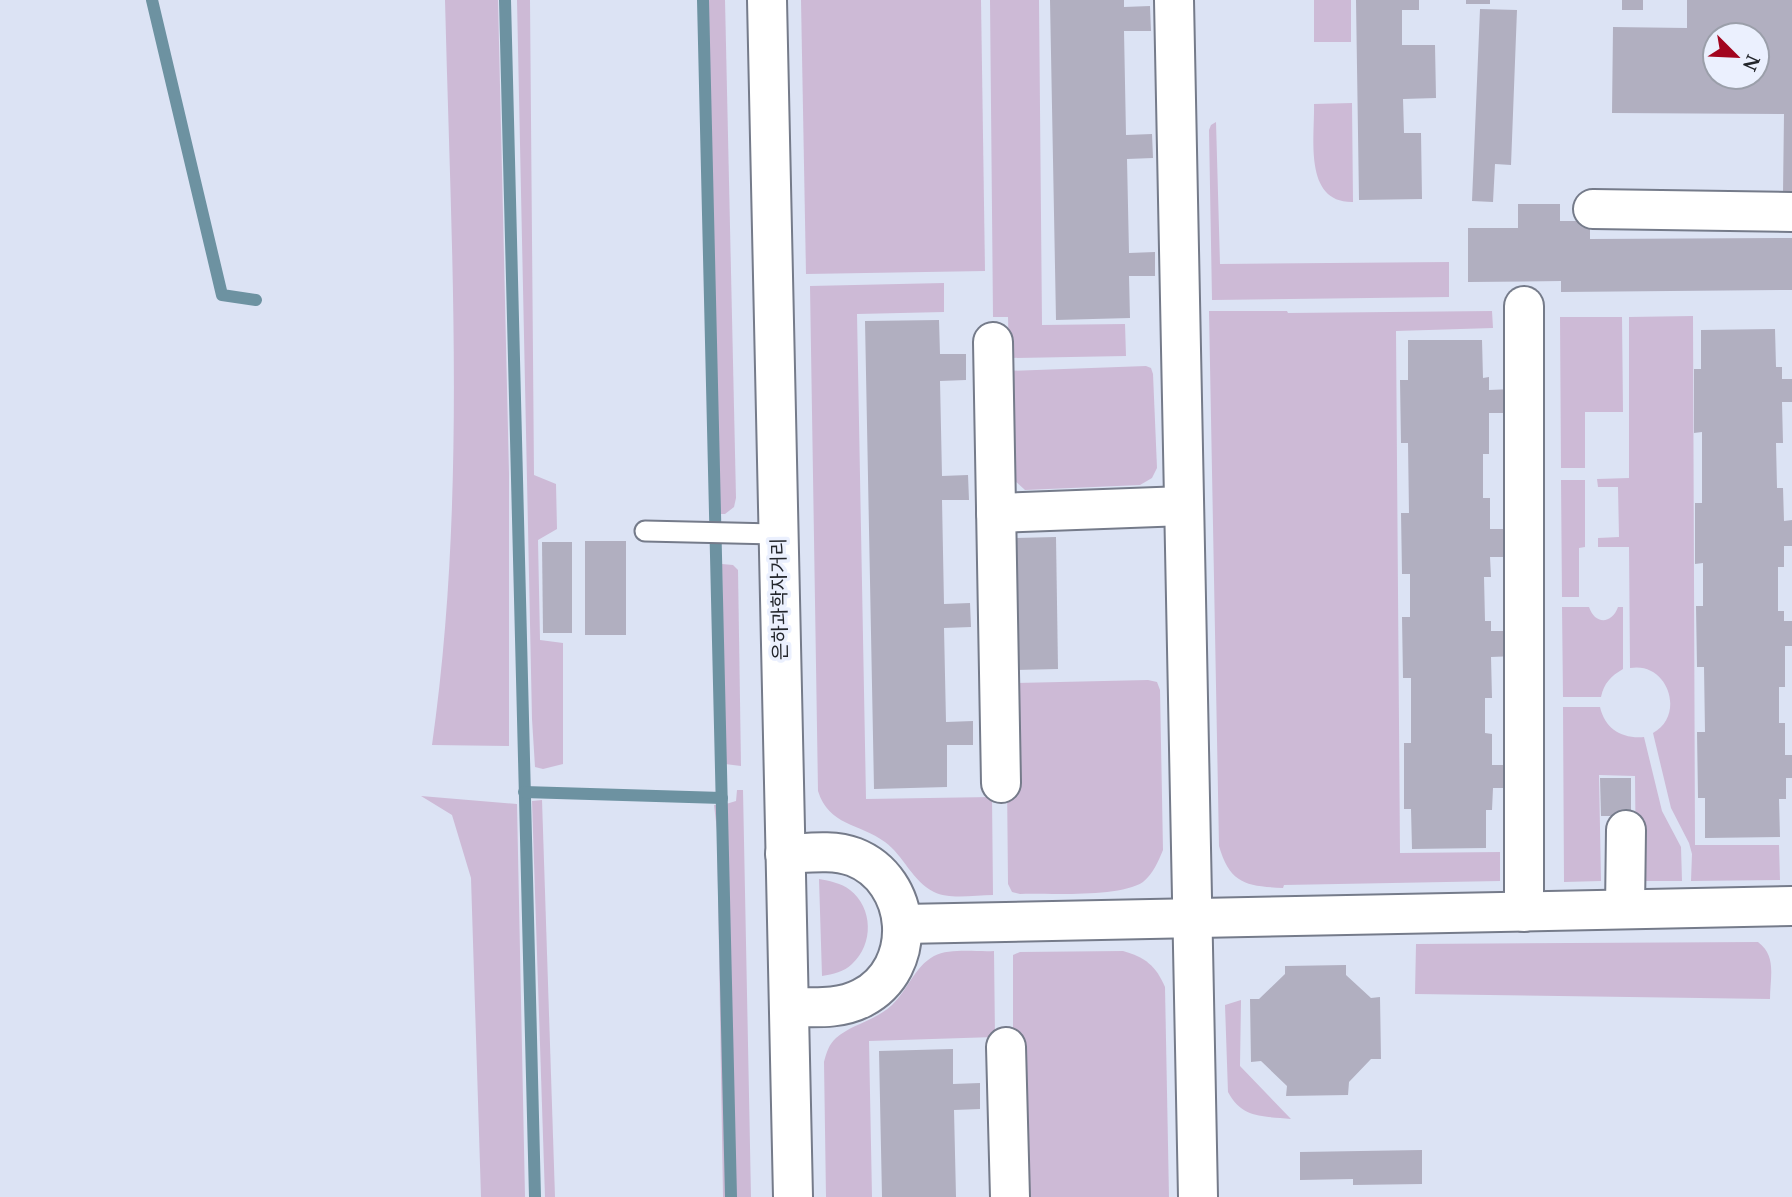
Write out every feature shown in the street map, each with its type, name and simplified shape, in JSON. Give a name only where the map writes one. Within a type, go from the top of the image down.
[{"type":"street","name":"은하과학자거리","points":[[767,0],[793,1197]]},
{"type":"street","points":[[1174,0],[1198,1197]]},
{"type":"street","points":[[1593,209],[1792,212]]},
{"type":"street","points":[[1524,306],[1524,912]]},
{"type":"street","points":[[993,342],[1001,783]]},
{"type":"street","points":[[996,513],[1184,506]]},
{"type":"street","points":[[1625,909],[1626,830]]},
{"type":"street","points":[[785,854],[837,852],[869,865],[882,876],[892,890],[900,906],[903,924],[902,941],[894,965],[878,986],[864,997],[831,1007],[789,1007]]},
{"type":"street","points":[[903,924],[1792,906]]},
{"type":"street","points":[[1006,1047],[1010,1197]]},
{"type":"lane","points":[[645,531],[778,534]]},
{"type":"shaded area","points":[[445,0],[498,0],[509,474],[509,746],[432,745],[443,653],[453,467],[453,280]]},
{"type":"shaded area","points":[[517,0],[530,0],[534,475],[556,484],[557,529],[538,540],[540,640],[563,643],[563,764],[543,769],[535,767],[532,719]]},
{"type":"shaded area","points":[[707,0],[725,0],[736,498],[734,507],[725,514],[718,514]]},
{"type":"shaded area","points":[[801,0],[981,0],[985,271],[806,274]]},
{"type":"shaded area","points":[[990,0],[1039,0],[1042,325],[1125,324],[1126,356],[1009,358],[1008,317],[993,317]]},
{"type":"shaded area","points":[[1314,0],[1351,0],[1351,42],[1314,42]]},
{"type":"shaded area","points":[[1352,103],[1353,202],[1337,199],[1326,192],[1315,166],[1314,150],[1314,104]]},
{"type":"shaded area","points":[[1216,122],[1220,264],[1449,262],[1449,297],[1212,300],[1209,130]]},
{"type":"shaded area","points":[[944,283],[944,312],[857,314],[866,799],[992,797],[993,895],[955,896],[934,892],[920,882],[885,842],[837,818],[829,811],[818,791],[810,286]]},
{"type":"shaded area","points":[[1209,311],[1492,311],[1493,328],[1396,331],[1400,853],[1500,852],[1500,881],[1270,887],[1241,880],[1223,859],[1219,846]]},
{"type":"shaded area","points":[[1693,316],[1695,845],[1779,845],[1780,880],[1691,881],[1692,854],[1671,808],[1653,733],[1663,725],[1669,714],[1668,691],[1663,681],[1654,673],[1643,668],[1630,668],[1629,547],[1598,547],[1598,538],[1619,537],[1618,487],[1598,487],[1597,479],[1629,478],[1629,317]]},
{"type":"shaded area","points":[[1560,317],[1622,317],[1623,412],[1585,412],[1585,468],[1561,468]]},
{"type":"shaded area","points":[[1146,366],[1151,368],[1153,374],[1157,468],[1152,478],[1140,485],[1025,490],[1014,480],[1006,371]]},
{"type":"shaded area","points":[[1561,480],[1585,480],[1585,547],[1579,548],[1579,597],[1562,597]]},
{"type":"shaded area","points":[[722,564],[733,565],[738,570],[741,766],[725,764]]},
{"type":"shaded area","points":[[1562,607],[1589,607],[1595,617],[1604,620],[1612,617],[1618,607],[1623,607],[1623,669],[1609,680],[1601,697],[1563,697]]},
{"type":"shaded area","points":[[1157,682],[1160,690],[1163,850],[1152,872],[1143,882],[1132,887],[1101,893],[1012,892],[1008,884],[1007,780],[1016,683]]},
{"type":"shaded area","points":[[1563,707],[1600,707],[1610,727],[1622,734],[1644,737],[1662,811],[1681,847],[1682,881],[1638,881],[1635,776],[1599,775],[1601,881],[1564,882]]},
{"type":"shaded area","points":[[737,790],[743,790],[751,1197],[735,1197],[726,804],[736,801]]},
{"type":"shaded area","points":[[421,796],[517,804],[525,1197],[481,1197],[471,878],[452,815]]},
{"type":"shaded area","points":[[542,800],[555,1197],[545,1197],[532,801]]},
{"type":"shaded area","points":[[714,805],[720,805],[721,829],[729,1197],[723,1197],[717,830]]},
{"type":"shaded area","points":[[819,879],[850,890],[863,906],[868,926],[864,947],[852,964],[842,971],[822,976]]},
{"type":"shaded area","points":[[1758,942],[1770,960],[1770,999],[1415,994],[1416,944]]},
{"type":"shaded area","points":[[955,951],[994,951],[995,1037],[869,1041],[872,1197],[826,1197],[824,1062],[831,1043],[842,1033],[892,1005],[921,966],[934,956]]},
{"type":"shaded area","points":[[1123,951],[1149,963],[1165,987],[1169,1197],[1025,1197],[1013,1050],[1013,955],[1020,952]]},
{"type":"shaded area","points":[[1241,1000],[1240,1066],[1291,1119],[1247,1112],[1228,1092],[1225,1005]]},
{"type":"building","points":[[1050,0],[1124,0],[1124,7],[1150,6],[1151,31],[1124,31],[1126,135],[1152,134],[1153,158],[1127,159],[1129,253],[1155,252],[1155,276],[1129,276],[1130,318],[1056,320]]},
{"type":"building","points":[[1356,0],[1419,0],[1419,10],[1402,10],[1402,45],[1435,45],[1436,98],[1403,99],[1404,133],[1421,133],[1422,199],[1359,200]]},
{"type":"building","points":[[1466,0],[1490,0],[1490,4],[1466,4]]},
{"type":"building","points":[[1622,0],[1643,0],[1643,10],[1622,10]]},
{"type":"building","points":[[1687,0],[1792,0],[1792,193],[1783,193],[1784,114],[1612,113],[1613,27],[1687,28]]},
{"type":"building","points":[[1480,9],[1517,10],[1511,165],[1495,164],[1493,202],[1472,201]]},
{"type":"building","points":[[1518,204],[1560,204],[1560,221],[1590,221],[1590,239],[1792,238],[1792,290],[1561,292],[1561,281],[1468,282],[1468,228],[1518,228]]},
{"type":"building","points":[[939,320],[940,354],[966,354],[966,380],[940,381],[942,476],[968,475],[969,500],[942,500],[944,604],[970,603],[971,627],[944,628],[946,722],[973,721],[973,745],[947,745],[947,787],[874,789],[865,321]]},
{"type":"building","points":[[1775,329],[1776,367],[1782,367],[1782,379],[1792,379],[1792,402],[1782,402],[1783,443],[1776,443],[1777,488],[1783,488],[1784,521],[1792,520],[1792,546],[1784,546],[1784,567],[1778,567],[1778,611],[1784,611],[1784,621],[1792,621],[1792,646],[1785,646],[1785,687],[1779,687],[1779,723],[1785,723],[1785,755],[1792,755],[1792,778],[1786,778],[1786,799],[1779,799],[1780,837],[1705,838],[1705,798],[1698,798],[1697,732],[1705,732],[1704,667],[1697,667],[1696,606],[1703,606],[1703,563],[1695,564],[1695,503],[1702,503],[1702,432],[1694,433],[1694,369],[1701,369],[1701,330]]},
{"type":"building","points":[[1408,340],[1482,340],[1483,378],[1489,377],[1489,390],[1513,389],[1513,413],[1489,413],[1489,454],[1483,454],[1483,498],[1490,498],[1490,529],[1515,529],[1515,557],[1490,557],[1491,577],[1484,577],[1485,621],[1491,621],[1491,631],[1516,631],[1516,656],[1491,657],[1492,698],[1485,698],[1485,733],[1492,734],[1492,765],[1519,765],[1519,788],[1493,788],[1492,810],[1486,810],[1486,848],[1412,849],[1411,809],[1404,809],[1404,743],[1411,743],[1411,678],[1403,678],[1402,617],[1410,617],[1410,574],[1402,574],[1401,513],[1409,513],[1408,443],[1401,443],[1400,380],[1408,380]]},
{"type":"building","points":[[1056,537],[1058,669],[1015,670],[1012,538]]},
{"type":"building","points":[[585,541],[626,541],[626,635],[585,635]]},
{"type":"building","points":[[542,542],[572,542],[572,633],[543,633]]},
{"type":"building","points":[[1600,778],[1631,778],[1631,816],[1601,816]]},
{"type":"building","points":[[1346,965],[1346,975],[1371,998],[1380,997],[1381,1059],[1371,1059],[1349,1082],[1348,1095],[1286,1096],[1287,1086],[1261,1061],[1251,1062],[1250,999],[1259,999],[1285,974],[1285,966]]},
{"type":"building","points":[[953,1049],[953,1084],[980,1083],[980,1109],[954,1110],[956,1197],[882,1197],[879,1051]]},
{"type":"building","points":[[1422,1150],[1422,1184],[1353,1185],[1353,1179],[1300,1180],[1300,1152]]},
{"type":"waterway","points":[[152,0],[222,295],[256,300]]},
{"type":"waterway","points":[[505,0],[535,1197]]},
{"type":"waterway","points":[[703,0],[731,1197]]},
{"type":"waterway","points":[[524,792],[722,798]]}]
